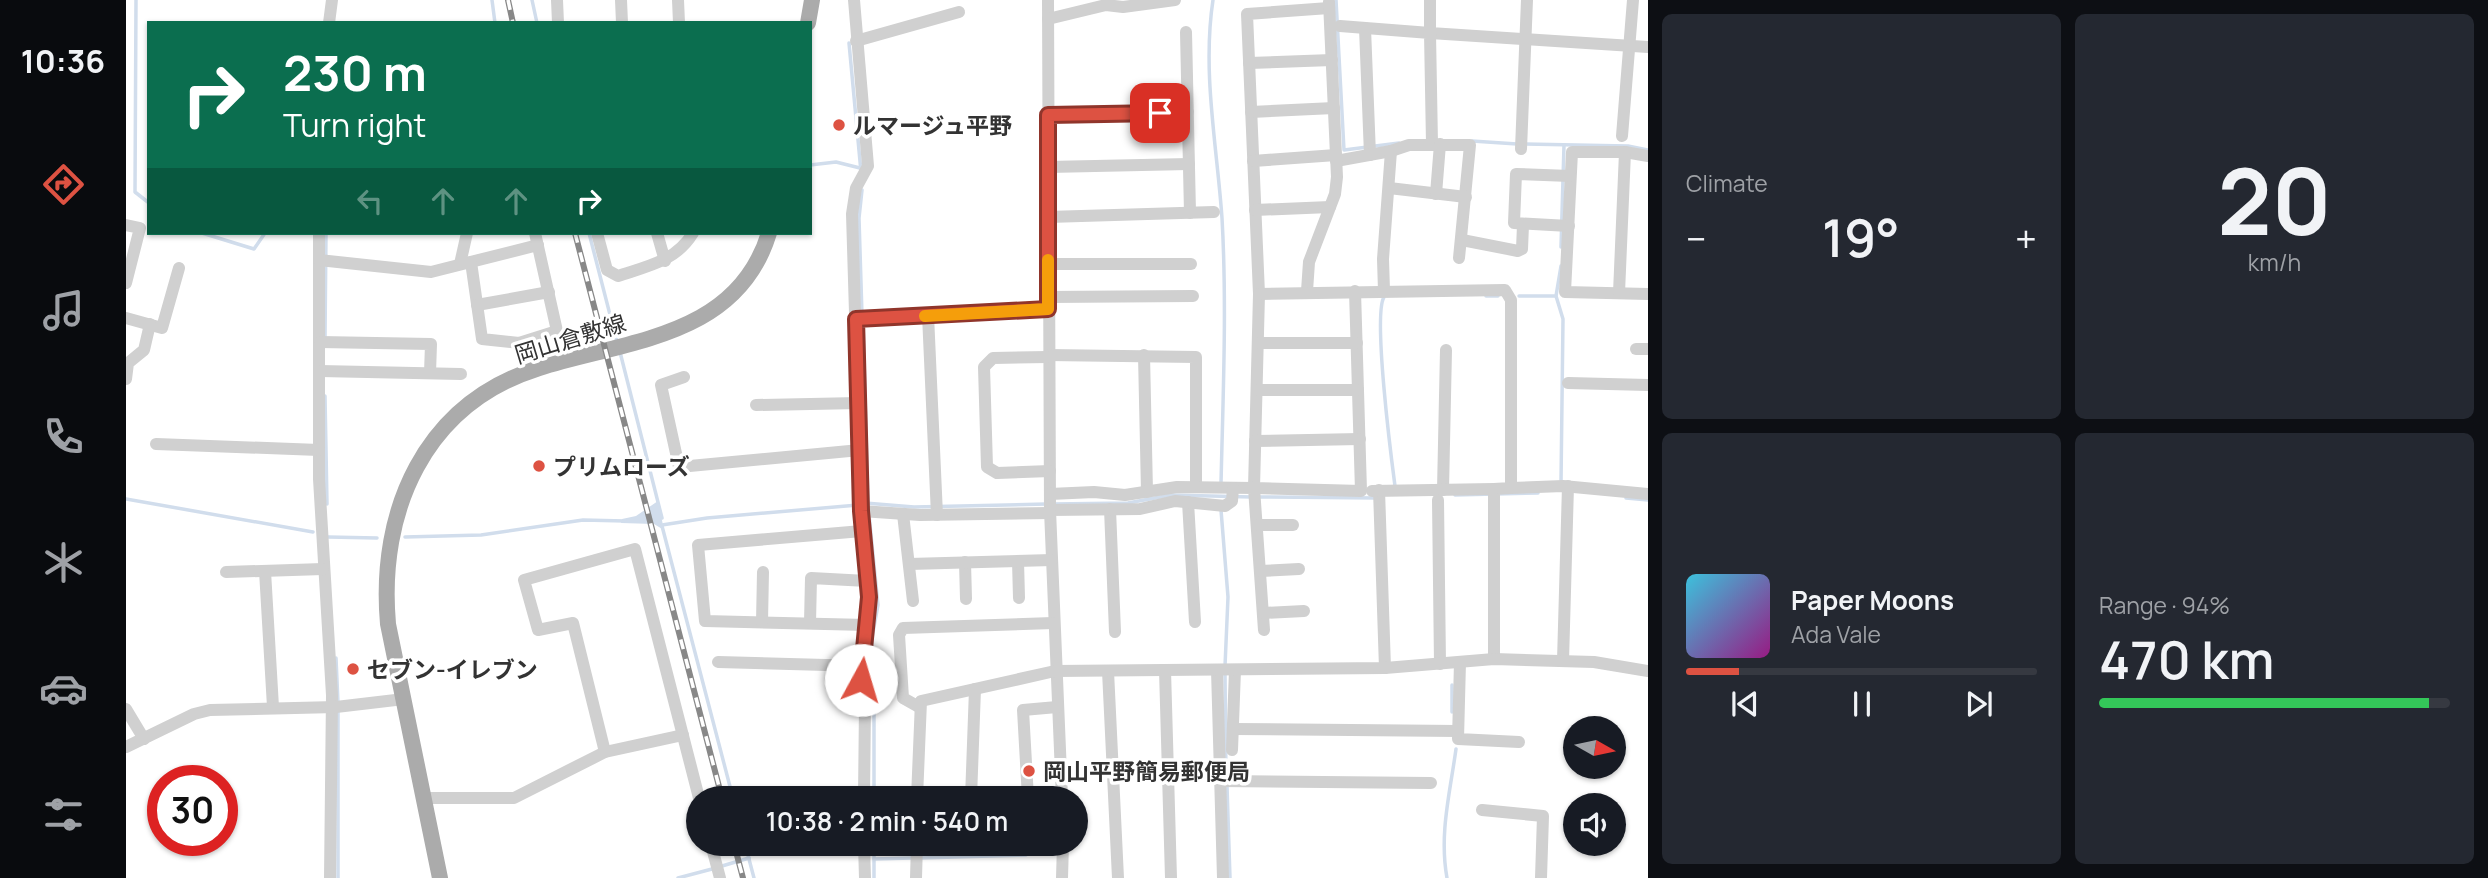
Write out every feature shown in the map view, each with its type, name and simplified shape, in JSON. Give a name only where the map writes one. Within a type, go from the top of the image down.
[{"type":"main road","points":[[808,21],[812,0]]},
{"type":"main road","name":"岡山倉敷線","points":[[440,878],[388,624],[388,551],[396,515],[410,480],[440,434],[477,398],[506,381],[538,368],[680,329],[707,315],[745,279],[768,235]]},
{"type":"street","points":[[329,21],[332,0]]},
{"type":"street","points":[[557,0],[558,21]]},
{"type":"street","points":[[621,0],[622,21]]},
{"type":"street","points":[[678,0],[679,21]]},
{"type":"street","points":[[854,0],[868,166],[852,214],[860,319],[860,450],[864,508],[862,531],[867,582],[863,666],[864,786]]},
{"type":"street","points":[[1048,0],[1050,505],[1061,786]]},
{"type":"street","points":[[1048,19],[1106,5],[1123,7],[1175,0]]},
{"type":"street","points":[[1430,0],[1436,194]]},
{"type":"street","points":[[1521,146],[1527,0]]},
{"type":"street","points":[[1622,136],[1633,0]]},
{"type":"street","points":[[1264,630],[1255,494],[1259,293],[1247,13],[1329,4],[1336,158],[1335,194],[1309,262],[1307,291]]},
{"type":"street","points":[[856,41],[959,12]]},
{"type":"street","points":[[1340,26],[1648,47]]},
{"type":"street","points":[[1365,28],[1370,150]]},
{"type":"street","points":[[1186,32],[1190,213]]},
{"type":"street","points":[[1249,63],[1332,60]]},
{"type":"street","points":[[1251,112],[1334,108]]},
{"type":"street","points":[[1048,115],[1188,112]]},
{"type":"street","points":[[1253,161],[1336,158],[1370,150],[1391,151],[1409,145],[1470,145],[1459,258]]},
{"type":"street","points":[[1384,291],[1382,259],[1391,151]]},
{"type":"street","points":[[1648,156],[1625,152],[1572,152],[1566,176],[1564,226],[1565,292],[1648,294]]},
{"type":"street","points":[[1619,293],[1625,152]]},
{"type":"street","points":[[1048,167],[1189,164]]},
{"type":"street","points":[[1564,226],[1514,223],[1516,174],[1566,176]]},
{"type":"street","points":[[1389,188],[1466,197]]},
{"type":"street","points":[[1255,210],[1330,207]]},
{"type":"street","points":[[1048,217],[1214,212]]},
{"type":"street","points":[[126,225],[140,228],[126,283]]},
{"type":"street","points":[[1462,240],[1518,251],[1522,249],[1523,225]]},
{"type":"street","points":[[319,235],[324,261],[324,371],[319,450],[323,569],[336,707],[330,878]]},
{"type":"street","points":[[324,261],[431,272],[466,263],[537,239],[557,331],[519,343],[482,339],[477,304],[466,263],[467,235]]},
{"type":"street","points":[[598,235],[607,270],[618,276],[665,261],[685,246],[692,235]]},
{"type":"street","points":[[658,235],[665,261]]},
{"type":"street","points":[[1048,264],[1191,264]]},
{"type":"street","points":[[126,318],[162,328],[179,268]]},
{"type":"street","points":[[1259,293],[1505,290],[1511,300],[1511,488]]},
{"type":"street","points":[[1355,291],[1361,491]]},
{"type":"street","points":[[477,304],[549,292]]},
{"type":"street","points":[[860,319],[1048,303],[1194,296]]},
{"type":"street","points":[[928,315],[937,508]]},
{"type":"street","points":[[126,379],[128,363],[144,350],[150,324]]},
{"type":"street","points":[[324,342],[431,344],[430,373]]},
{"type":"street","points":[[1258,343],[1357,343]]},
{"type":"street","points":[[1440,664],[1441,495],[1446,350]]},
{"type":"street","points":[[1143,355],[1147,492]]},
{"type":"street","points":[[1050,471],[997,473],[987,467],[984,367],[993,358],[1143,355],[1196,357],[1196,487]]},
{"type":"street","points":[[324,371],[461,374]]},
{"type":"street","points":[[684,377],[661,386],[679,467],[860,450]]},
{"type":"street","points":[[1568,383],[1648,386]]},
{"type":"street","points":[[1257,390],[1358,390]]},
{"type":"street","points":[[756,405],[859,402]]},
{"type":"street","points":[[1255,440],[1360,439]]},
{"type":"street","points":[[156,444],[319,450]]},
{"type":"street","points":[[1050,505],[1094,492],[1125,495],[1196,487],[1226,495]]},
{"type":"street","points":[[864,508],[903,513],[937,508],[1050,505],[1140,509],[1175,501],[1188,502],[1226,495],[1361,491],[1441,495],[1494,494],[1511,488],[1565,488],[1648,494]]},
{"type":"street","points":[[1563,661],[1565,488]]},
{"type":"street","points":[[1385,493],[1385,668]]},
{"type":"street","points":[[1494,494],[1494,659]]},
{"type":"street","points":[[1188,502],[1195,622]]},
{"type":"street","points":[[1110,509],[1115,632]]},
{"type":"street","points":[[903,513],[914,601]]},
{"type":"street","points":[[1257,525],[1293,524]]},
{"type":"street","points":[[862,531],[698,545],[704,582],[705,621],[867,625]]},
{"type":"street","points":[[605,752],[573,623],[538,631],[524,580],[635,549],[696,786]]},
{"type":"street","points":[[909,564],[1052,560]]},
{"type":"street","points":[[1018,561],[1019,598]]},
{"type":"street","points":[[965,562],[966,599]]},
{"type":"street","points":[[226,572],[323,569]]},
{"type":"street","points":[[1260,571],[1299,569]]},
{"type":"street","points":[[265,571],[273,706]]},
{"type":"street","points":[[762,572],[762,622]]},
{"type":"street","points":[[810,624],[811,578],[867,582]]},
{"type":"street","points":[[1263,613],[1304,611]]},
{"type":"street","points":[[919,707],[903,698],[899,635],[903,628],[1053,623]]},
{"type":"street","points":[[917,786],[921,701],[1055,671],[1385,668],[1494,659],[1594,662],[1648,671]]},
{"type":"street","points":[[718,662],[863,666]]},
{"type":"street","points":[[1460,662],[1458,739],[1519,742]]},
{"type":"street","points":[[1165,670],[1171,878]]},
{"type":"street","points":[[1226,670],[1233,729],[1232,750]]},
{"type":"street","points":[[1223,878],[1226,670]]},
{"type":"street","points":[[1108,671],[1118,878]]},
{"type":"street","points":[[971,786],[975,689]]},
{"type":"street","points":[[126,747],[194,714],[273,706],[336,707],[404,699]]},
{"type":"street","points":[[1027,786],[1023,710],[1057,707]]},
{"type":"street","points":[[126,709],[144,739]]},
{"type":"street","points":[[1233,729],[1458,731]]},
{"type":"street","points":[[424,798],[514,798],[605,752],[683,735]]},
{"type":"street","points":[[1225,781],[1431,783]]},
{"type":"street","points":[[1482,810],[1543,816],[1541,878]]},
{"type":"street","points":[[714,856],[720,878]]},
{"type":"street","points":[[864,856],[864,878]]},
{"type":"street","points":[[916,856],[916,878]]},
{"type":"street","points":[[1062,878],[1063,856]]},
{"type":"water","points":[[658,501],[664,530],[654,524],[621,523],[622,519],[636,516]]},
{"type":"waterway","points":[[136,0],[135,192],[147,201]]},
{"type":"waterway","points":[[492,0],[495,21]]},
{"type":"waterway","points":[[532,0],[537,21]]},
{"type":"waterway","points":[[1213,0],[1210,82],[1222,218],[1224,284],[1221,484]]},
{"type":"waterway","points":[[1336,0],[1344,150],[1399,143]]},
{"type":"waterway","points":[[849,43],[861,172]]},
{"type":"waterway","points":[[1472,141],[1517,144]]},
{"type":"waterway","points":[[1525,144],[1628,146],[1648,150]]},
{"type":"waterway","points":[[1561,247],[1564,145]]},
{"type":"waterway","points":[[812,165],[836,162],[860,168]]},
{"type":"waterway","points":[[862,190],[859,218],[862,315]]},
{"type":"waterway","points":[[208,235],[254,249],[264,235]]},
{"type":"waterway","points":[[325,339],[326,235]]},
{"type":"waterway","points":[[590,235],[617,342]]},
{"type":"waterway","points":[[1561,266],[1556,296],[1563,319],[1561,483]]},
{"type":"waterway","points":[[1486,296],[1498,296]]},
{"type":"waterway","points":[[1519,296],[1556,296]]},
{"type":"waterway","points":[[1384,297],[1381,309],[1382,357],[1395,486]]},
{"type":"waterway","points":[[863,323],[868,504]]},
{"type":"waterway","points":[[620,352],[662,518]]},
{"type":"waterway","points":[[325,396],[327,504]]},
{"type":"waterway","points":[[1455,495],[1538,493]]},
{"type":"waterway","points":[[1053,504],[1128,503],[1171,495],[1251,497]]},
{"type":"waterway","points":[[1259,497],[1377,498]]},
{"type":"waterway","points":[[1626,498],[1648,500]]},
{"type":"waterway","points":[[126,499],[313,532]]},
{"type":"waterway","points":[[865,503],[914,507],[1046,504]]},
{"type":"waterway","points":[[662,525],[707,518],[858,505]]},
{"type":"waterway","points":[[1221,510],[1228,597],[1225,666]]},
{"type":"waterway","points":[[869,515],[878,605],[869,681],[874,700],[874,786]]},
{"type":"waterway","points":[[405,537],[481,535],[583,520],[625,521]]},
{"type":"waterway","points":[[662,526],[730,786]]},
{"type":"waterway","points":[[328,537],[377,538]]},
{"type":"waterway","points":[[336,658],[338,703]]},
{"type":"waterway","points":[[1225,674],[1226,778]]},
{"type":"waterway","points":[[1452,685],[1452,712]]},
{"type":"waterway","points":[[338,711],[338,878]]},
{"type":"waterway","points":[[1447,878],[1445,829],[1456,749]]},
{"type":"waterway","points":[[1227,786],[1230,878]]},
{"type":"waterway","points":[[748,856],[754,878]]},
{"type":"waterway","points":[[874,856],[874,878]]},
{"type":"waterway","points":[[920,858],[991,856]]},
{"type":"waterway","points":[[722,866],[749,858]]},
{"type":"waterway","points":[[874,859],[912,858]]},
{"type":"waterway","points":[[678,878],[712,869]]},
{"type":"railway","points":[[508,0],[513,21]]},
{"type":"railway","points":[[576,235],[719,786]]},
{"type":"railway","points":[[737,856],[743,878]]},
{"type":"slow traffic","points":[[925,316],[1048,309],[1048,260]]},
{"type":"place","name":"ルマージュ平野","points":[[839,125]]},
{"type":"place","name":"プリムローズ","points":[[539,466]]},
{"type":"place","name":"セブン-イレブン","points":[[353,669]]},
{"type":"place","name":"岡山平野簡易郵便局","points":[[1029,771]]},
{"type":"route","points":[[861,680],[869,597],[861,511],[856,319],[1048,309],[1048,115],[1160,113]]}]
